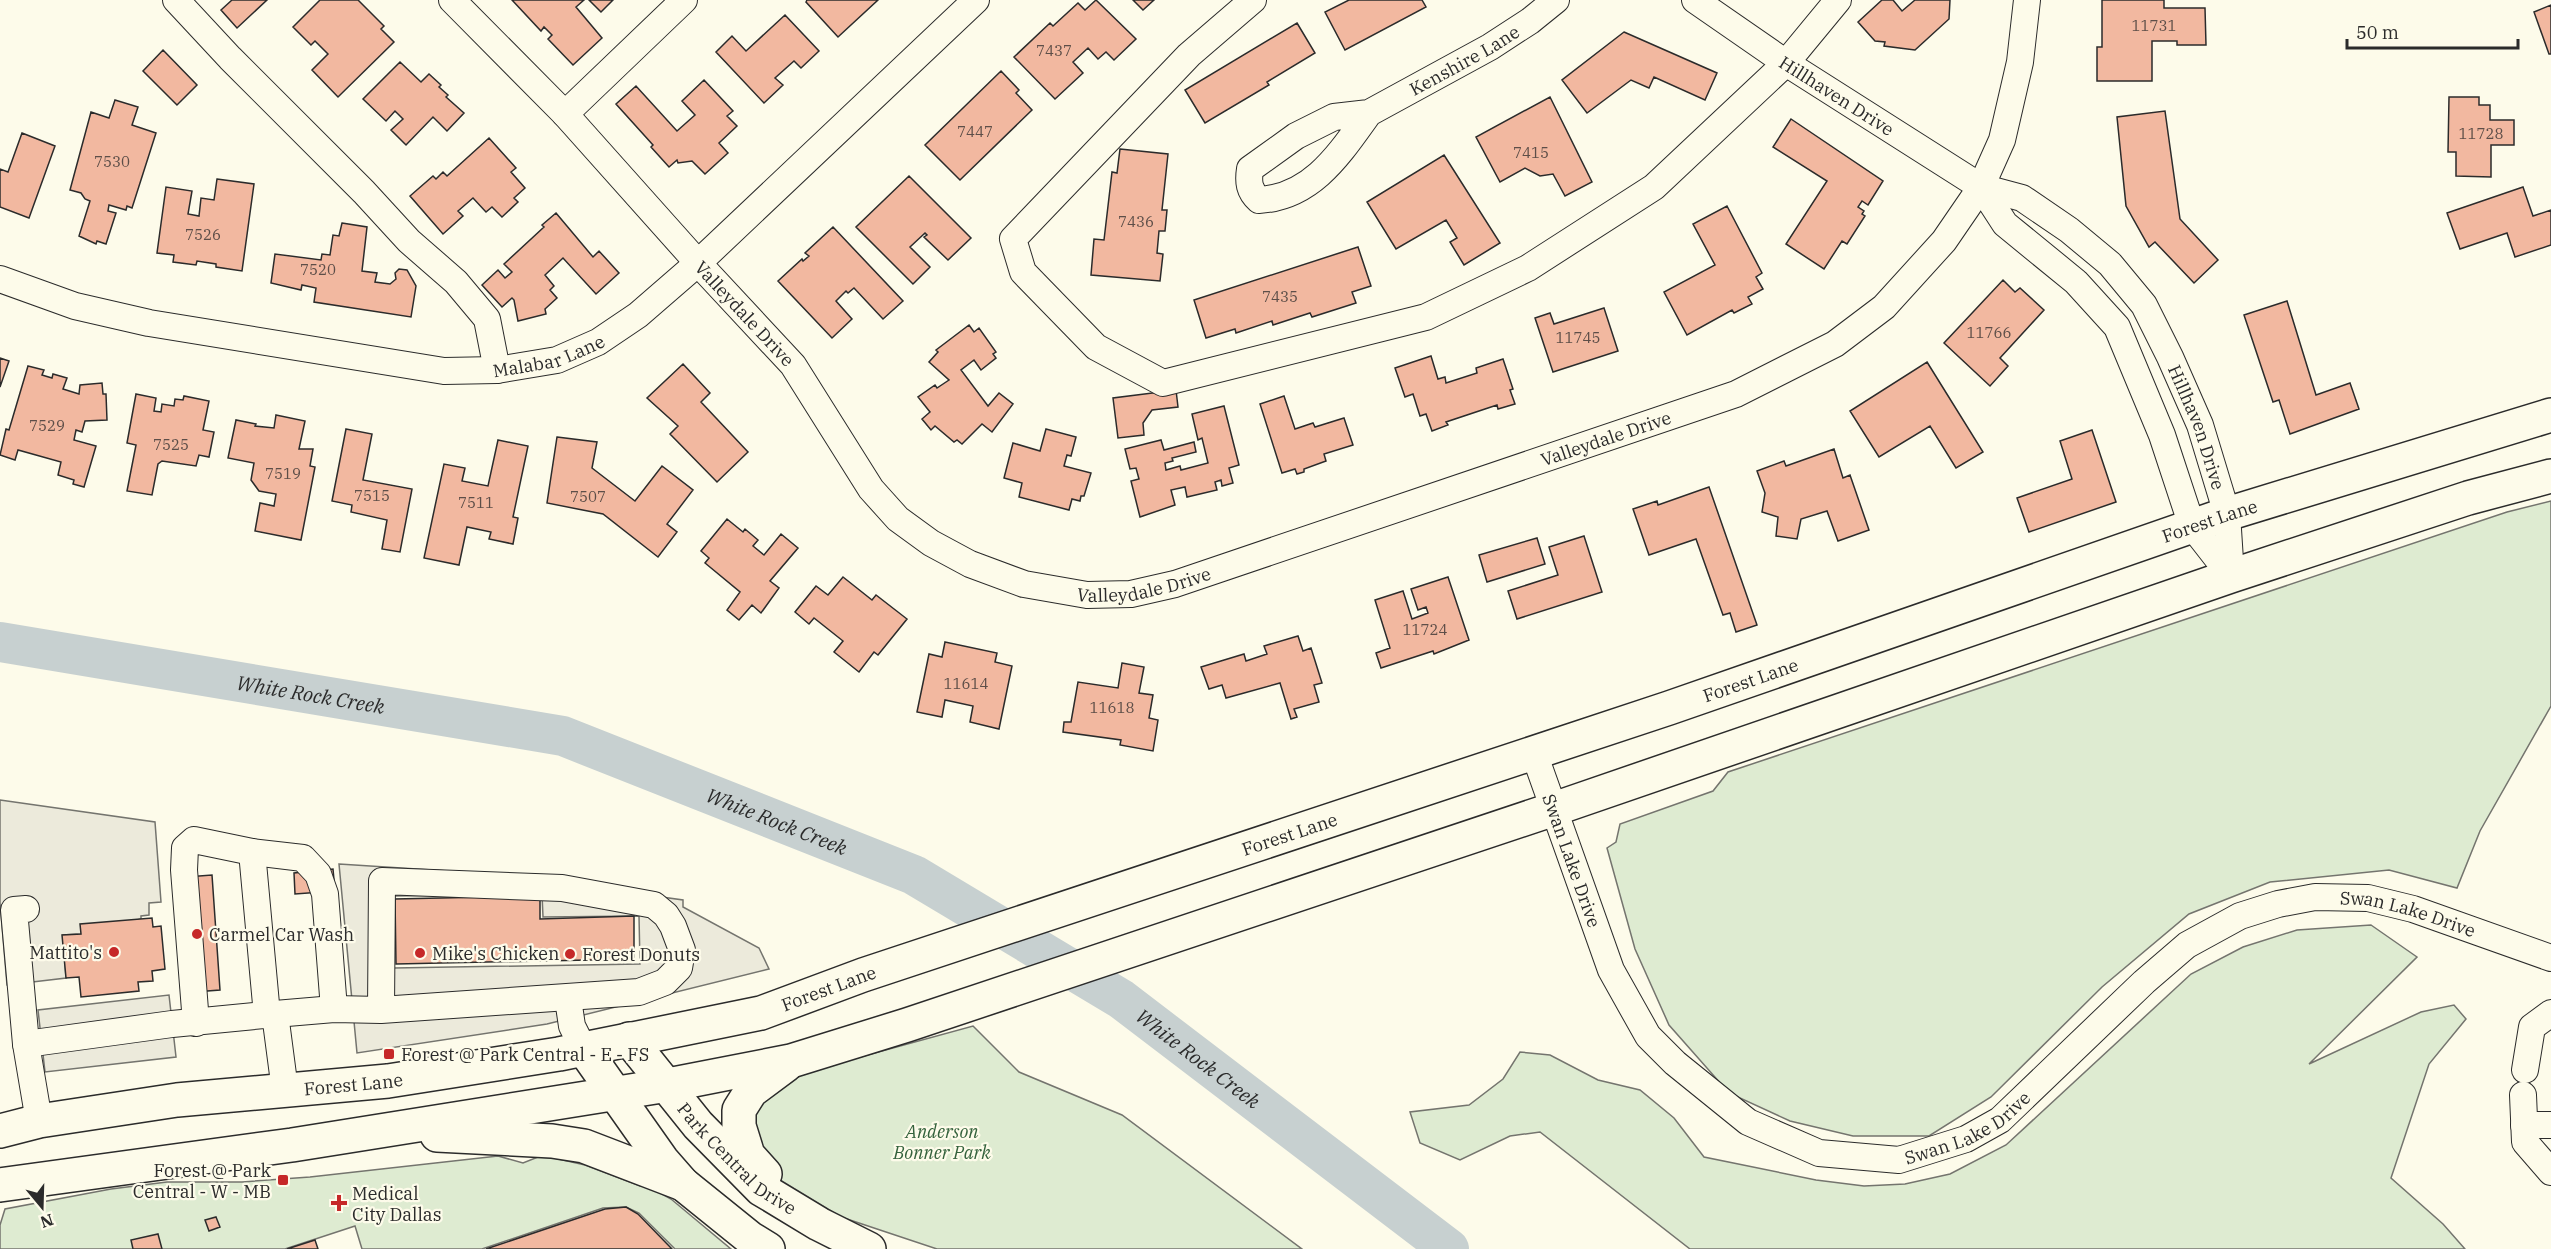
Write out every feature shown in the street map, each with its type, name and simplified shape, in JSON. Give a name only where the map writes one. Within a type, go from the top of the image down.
[{"type":"main road","name":"Forest Lane","points":[[0,1131],[39,1121],[136,1106],[388,1081],[583,1048],[761,1013],[863,975],[1534,753],[2227,514],[2551,415]]},
{"type":"main road","points":[[1,1179],[292,1145],[668,1085],[791,1061],[907,1025],[1554,809],[2231,576],[2468,498],[2551,476]]},
{"type":"main road","name":"Park Central Drive","points":[[629,1039],[698,1125],[761,1189],[819,1224],[869,1249]]},
{"type":"main road","points":[[583,1048],[662,1160],[683,1184],[750,1238],[768,1249]]},
{"type":"main road","points":[[791,1061],[751,1091],[739,1110],[739,1126],[748,1155],[777,1187],[819,1224]]},
{"type":"main road","points":[[1,1179],[73,1135],[136,1106]]},
{"type":"main road","points":[[376,1131],[552,1141],[584,1146],[683,1184]]},
{"type":"street","points":[[176,0],[409,241],[456,282],[487,319],[497,370]]},
{"type":"street","name":"Valleydale Drive","points":[[452,0],[565,114],[793,365],[871,489],[898,519],[931,543],[969,564],[1024,584],[1087,595],[1131,594],[1175,584],[1651,425],[1736,394],[1788,370],[1835,344],[1884,307],[1944,241],[1981,187],[2002,140],[2020,63],[2026,0]]},
{"type":"street","points":[[565,114],[684,0]]},
{"type":"street","name":"Malabar Lane","points":[[0,279],[75,306],[149,323],[444,370],[497,370],[557,360],[598,342],[638,315],[698,263],[976,0]]},
{"type":"street","points":[[1253,0],[1190,55],[1012,239],[1023,272],[1096,347],[1163,382],[1426,317],[1528,268],[1654,187],[1786,63],[1838,0]]},
{"type":"street","name":"Kenshire Lane","points":[[1369,113],[1490,46],[1530,21],[1556,0]]},
{"type":"street","name":"Hillhaven Drive","points":[[1695,0],[1786,63],[1981,187],[2022,198],[2069,230],[2110,264],[2144,305],[2200,425],[2227,514],[2231,576]]},
{"type":"street","name":"Hillhaven Drive","points":[[1981,187],[2005,224],[2076,282],[2117,327],[2162,435],[2192,526],[2231,576]]},
{"type":"street","name":"Swan Lake Drive","points":[[1534,753],[1611,970],[1648,1036],[1675,1063],[1748,1122],[1819,1153],[1899,1160],[1966,1138],[2000,1120],[2144,982],[2187,945],[2240,916],[2278,904],[2315,897],[2368,898],[2414,909],[2541,953]]},
{"type":"street","points":[[196,1023],[183,870],[185,848],[194,840],[252,852],[303,858],[318,874],[325,894],[334,1009]]},
{"type":"street","points":[[252,852],[271,1015],[285,1090]]},
{"type":"street","points":[[26,1044],[334,1009],[381,1010],[568,999],[639,992],[665,982],[679,968],[682,950],[666,915],[654,905],[562,888],[382,881],[381,1010]]},
{"type":"street","points":[[14,910],[26,1044],[39,1121]]},
{"type":"street","points":[[568,999],[572,1026],[583,1048]]},
{"type":"street","points":[[2551,1013],[2532,1027],[2524,1082],[2525,1142],[2551,1172]]},
{"type":"street","points":[[2524,1125],[2551,1125]]},
{"type":"green space","points":[[2551,501],[2551,706],[2480,831],[2457,888],[2389,870],[2270,882],[2189,914],[2102,987],[1991,1097],[1929,1136],[1853,1136],[1790,1121],[1729,1093],[1669,1025],[1635,949],[1607,848],[1616,842],[1620,824],[1713,791],[1728,772],[2507,512]]},
{"type":"green space","points":[[2371,925],[2417,957],[2309,1064],[2421,1012],[2454,1005],[2466,1019],[2429,1064],[2391,1178],[2443,1224],[2465,1249],[1690,1249],[1540,1132],[1510,1136],[1460,1160],[1420,1143],[1410,1112],[1469,1105],[1503,1079],[1520,1052],[1550,1055],[1598,1080],[1640,1090],[1674,1118],[1704,1157],[1816,1180],[1864,1186],[1905,1184],[1950,1174],[2006,1145],[2191,974],[2243,947],[2297,930]]},
{"type":"green space","name":"Anderson Bonner Park","points":[[973,1026],[1019,1072],[1122,1115],[1302,1249],[937,1249],[841,1217],[780,1180],[762,1165],[752,1107],[798,1074]]},
{"type":"green space","name":"Medical City Dallas","points":[[498,1156],[523,1163],[538,1157],[554,1158],[585,1165],[640,1186],[644,1184],[671,1199],[731,1249],[675,1249],[639,1213],[626,1207],[603,1208],[482,1249],[362,1249],[355,1226],[285,1249],[0,1249],[0,1225],[5,1209],[111,1189],[167,1182],[242,1182],[310,1177]]},
{"type":"shaded area","points":[[0,800],[155,822],[161,902],[149,903],[149,915],[141,916],[141,919],[81,934],[63,935],[66,978],[7,985],[0,903]]},
{"type":"shaded area","points":[[339,864],[495,874],[683,900],[683,907],[759,948],[769,969],[547,1024],[357,1053]],"holes":[[[542,894],[543,917],[639,916],[640,964],[394,968],[394,896]]]},
{"type":"shaded area","points":[[169,995],[176,1057],[45,1072],[38,1010]]},
{"type":"building","points":[[232,0],[267,0],[237,28],[221,10]]},
{"type":"building","points":[[320,0],[358,0],[384,26],[381,29],[394,42],[338,97],[312,70],[328,54],[315,41],[311,45],[293,27]]},
{"type":"building","points":[[512,0],[584,0],[576,7],[602,38],[573,65],[548,39],[552,35],[544,27],[541,31]]},
{"type":"building","points":[[589,0],[613,0],[601,12]]},
{"type":"building","points":[[807,0],[878,0],[838,37],[806,2]]},
{"type":"building","points":[[1096,0],[1136,39],[1114,60],[1106,52],[1098,59],[1088,48],[1073,62],[1083,73],[1055,99],[1014,57],[1050,23],[1053,26],[1078,3],[1085,10]]},
{"type":"building","points":[[1133,0],[1154,0],[1143,10]]},
{"type":"building","points":[[1349,0],[1422,0],[1426,7],[1345,50],[1325,12]]},
{"type":"building","points":[[1882,0],[1893,0],[1902,11],[1915,0],[1950,0],[1949,19],[1915,50],[1884,46],[1885,42],[1875,41],[1858,22]]},
{"type":"building","points":[[2102,0],[2164,0],[2164,8],[2205,8],[2206,45],[2177,45],[2177,41],[2152,41],[2152,81],[2097,81],[2097,47],[2102,47]]},
{"type":"building","points":[[2551,5],[2551,54],[2549,54],[2534,12]]},
{"type":"building","points":[[785,15],[819,51],[801,68],[794,61],[775,78],[783,85],[764,103],[716,52],[732,36],[746,51]]},
{"type":"building","points":[[1297,23],[1315,53],[1267,82],[1269,85],[1205,123],[1185,90]]},
{"type":"building","points":[[1624,32],[1717,73],[1705,100],[1654,77],[1649,88],[1631,80],[1587,113],[1562,80]]},
{"type":"building","points":[[163,50],[197,85],[177,105],[143,71]]},
{"type":"building","points":[[400,62],[421,82],[429,74],[441,85],[439,87],[448,95],[446,97],[464,113],[447,131],[433,117],[406,145],[391,130],[403,119],[395,111],[386,121],[363,99]]},
{"type":"building","points":[[1001,71],[1019,90],[1016,93],[1032,110],[960,180],[925,145]]},
{"type":"building","points":[[704,80],[733,111],[727,116],[737,126],[719,143],[728,153],[705,174],[692,161],[678,163],[677,160],[669,167],[651,147],[653,145],[616,104],[636,86],[677,131],[695,115],[682,101]]},
{"type":"building","points":[[1550,97],[1592,182],[1565,196],[1553,174],[1540,176],[1525,168],[1500,182],[1476,137]]},
{"type":"building","points":[[2449,97],[2479,97],[2479,105],[2490,105],[2490,120],[2514,120],[2514,145],[2491,145],[2491,177],[2456,176],[2456,152],[2448,152]]},
{"type":"building","points":[[115,100],[138,107],[132,125],[156,133],[132,208],[127,206],[126,210],[109,205],[108,211],[116,213],[106,244],[97,241],[96,244],[79,236],[90,201],[85,199],[81,193],[70,190],[91,112],[109,118]]},
{"type":"building","points":[[2165,111],[2180,219],[2218,260],[2194,283],[2155,242],[2149,247],[2126,206],[2117,117]]},
{"type":"building","points":[[1791,119],[1883,181],[1868,205],[1862,201],[1858,207],[1864,211],[1862,214],[1865,216],[1847,244],[1842,241],[1824,269],[1786,244],[1827,181],[1773,147]]},
{"type":"building","points":[[22,133],[55,146],[29,218],[0,207],[0,169],[8,172]]},
{"type":"building","points":[[489,138],[516,168],[511,172],[525,188],[514,198],[518,202],[502,217],[492,207],[486,212],[473,198],[458,211],[463,216],[443,234],[410,196],[433,176],[436,179],[443,172],[447,176]]},
{"type":"building","points":[[1120,149],[1168,154],[1162,210],[1167,210],[1165,231],[1159,231],[1157,253],[1163,254],[1160,281],[1091,275],[1094,239],[1104,240],[1112,172],[1117,173]]},
{"type":"building","points":[[1444,155],[1500,243],[1464,265],[1450,242],[1457,238],[1446,220],[1396,249],[1367,202]]},
{"type":"building","points":[[909,176],[971,238],[948,260],[924,237],[927,235],[925,233],[910,247],[930,267],[913,284],[856,227]]},
{"type":"building","points":[[217,179],[254,184],[242,271],[197,261],[196,265],[173,262],[174,255],[157,253],[166,187],[192,191],[188,214],[199,216],[201,198],[214,200]]},
{"type":"building","points":[[2523,187],[2533,216],[2551,210],[2551,245],[2515,257],[2507,233],[2460,249],[2447,213]]},
{"type":"building","points":[[1727,206],[1762,273],[1756,277],[1763,289],[1748,297],[1752,304],[1734,313],[1732,310],[1687,335],[1664,292],[1715,265],[1693,224]]},
{"type":"building","points":[[556,213],[593,257],[599,251],[619,273],[596,294],[563,258],[545,275],[554,286],[550,290],[557,298],[545,309],[546,314],[518,321],[512,298],[502,307],[482,285],[498,270],[505,278],[512,272],[504,264]]},
{"type":"building","points":[[342,223],[367,227],[362,271],[377,273],[375,282],[390,284],[396,279],[395,273],[399,269],[407,270],[416,286],[411,317],[314,302],[316,288],[302,285],[301,290],[271,283],[275,254],[321,260],[322,254],[330,255],[333,235],[339,236]]},
{"type":"building","points":[[833,227],[903,301],[883,319],[854,288],[848,293],[846,291],[836,301],[852,319],[832,338],[778,281],[802,259],[803,261],[809,256],[805,253]]},
{"type":"building","points":[[1358,247],[1371,286],[1352,292],[1356,303],[1312,317],[1310,313],[1273,325],[1272,321],[1236,333],[1235,329],[1206,338],[1194,300]]},
{"type":"building","points":[[2003,280],[2015,292],[2020,288],[2044,310],[2000,358],[2008,366],[1990,386],[1944,343]]},
{"type":"building","points":[[2287,301],[2316,395],[2350,383],[2359,409],[2290,434],[2279,400],[2273,402],[2244,315]]},
{"type":"building","points":[[1604,308],[1618,351],[1553,372],[1535,318],[1550,313],[1554,324]]},
{"type":"building","points":[[969,325],[974,332],[979,328],[996,352],[993,354],[996,358],[981,370],[974,360],[961,370],[988,406],[999,393],[1013,404],[992,432],[982,424],[962,444],[957,440],[954,442],[935,426],[931,430],[922,419],[930,412],[918,397],[935,385],[937,388],[949,380],[929,362],[938,352],[936,350]]},
{"type":"building","points":[[1431,356],[1438,379],[1445,377],[1446,383],[1477,373],[1476,368],[1503,359],[1513,389],[1510,390],[1515,404],[1498,409],[1497,405],[1446,422],[1448,425],[1432,431],[1426,414],[1420,416],[1413,394],[1405,397],[1395,368]]},
{"type":"building","points":[[0,358],[9,361],[0,387]]},
{"type":"building","points":[[1927,362],[1983,452],[1956,468],[1930,426],[1879,457],[1850,411]]},
{"type":"building","points":[[683,364],[710,393],[701,402],[748,452],[717,482],[670,434],[678,426],[647,398]]},
{"type":"building","points":[[28,366],[44,370],[42,375],[52,378],[53,374],[67,378],[63,389],[79,394],[80,385],[102,383],[103,394],[106,394],[107,420],[85,421],[82,432],[76,430],[74,440],[96,446],[84,487],[73,484],[74,480],[58,475],[61,462],[18,450],[15,460],[0,455],[6,429],[9,430]]},
{"type":"building","points":[[1176,390],[1178,407],[1152,410],[1143,423],[1144,435],[1118,438],[1113,398]]},
{"type":"building","points":[[136,394],[156,398],[154,411],[161,412],[162,404],[174,406],[175,399],[183,400],[184,396],[209,401],[203,430],[214,432],[209,457],[199,455],[196,466],[162,461],[158,464],[152,495],[127,491],[136,445],[127,443]]},
{"type":"building","points":[[1284,396],[1295,429],[1313,423],[1315,427],[1344,418],[1353,445],[1324,454],[1326,461],[1304,469],[1304,472],[1297,474],[1295,469],[1282,473],[1260,404]]},
{"type":"building","points":[[1224,406],[1239,465],[1229,468],[1233,483],[1222,486],[1221,480],[1215,482],[1217,490],[1187,497],[1185,487],[1171,490],[1175,505],[1140,517],[1131,481],[1139,479],[1136,468],[1130,469],[1125,449],[1161,440],[1164,450],[1194,442],[1196,452],[1172,458],[1173,461],[1165,463],[1166,470],[1180,466],[1181,470],[1208,463],[1202,438],[1198,440],[1192,414]]},
{"type":"building","points":[[276,415],[305,421],[299,449],[313,449],[310,466],[315,467],[301,540],[255,531],[260,503],[274,506],[276,494],[259,491],[251,480],[254,463],[228,458],[236,420],[256,424],[255,426],[274,428]]},
{"type":"building","points":[[346,429],[372,434],[363,480],[412,489],[400,552],[382,549],[387,520],[351,512],[352,505],[332,501]]},
{"type":"building","points":[[1046,429],[1076,437],[1071,456],[1067,455],[1064,466],[1091,473],[1084,496],[1081,496],[1080,501],[1072,499],[1069,510],[1019,497],[1022,483],[1004,478],[1013,443],[1040,451]]},
{"type":"building","points":[[2092,430],[2116,502],[2029,532],[2017,498],[2072,479],[2060,441]]},
{"type":"building","points":[[557,437],[597,442],[592,468],[635,501],[662,466],[693,490],[667,524],[677,532],[658,557],[603,514],[547,503]]},
{"type":"building","points":[[498,440],[528,446],[513,517],[518,518],[513,544],[489,539],[491,532],[467,527],[459,565],[424,558],[444,464],[465,468],[462,481],[488,486]]},
{"type":"building","points":[[1834,449],[1843,478],[1850,475],[1869,530],[1838,541],[1827,511],[1801,519],[1797,539],[1776,536],[1778,517],[1762,512],[1765,493],[1757,471],[1784,461],[1786,466]]},
{"type":"building","points":[[1709,487],[1757,625],[1736,632],[1730,613],[1723,615],[1696,539],[1649,555],[1633,509],[1657,501],[1658,505]]},
{"type":"building","points":[[727,519],[743,532],[745,529],[758,540],[753,546],[764,555],[781,534],[798,548],[770,581],[779,588],[761,613],[752,605],[739,620],[727,610],[740,592],[705,563],[709,558],[701,551]]},
{"type":"building","points":[[1584,536],[1602,592],[1517,619],[1508,591],[1558,575],[1549,547]]},
{"type":"building","points":[[1537,538],[1545,564],[1487,582],[1479,555]]},
{"type":"building","points":[[843,577],[872,600],[876,595],[907,619],[878,655],[874,652],[859,672],[834,652],[843,641],[814,618],[809,624],[795,612],[816,586],[828,595]]},
{"type":"building","points":[[1448,577],[1469,640],[1434,654],[1433,651],[1381,668],[1376,653],[1390,648],[1375,600],[1403,591],[1412,619],[1428,613],[1426,607],[1418,610],[1411,589]]},
{"type":"building","points":[[1298,636],[1303,651],[1311,648],[1322,683],[1314,685],[1319,702],[1294,709],[1297,717],[1291,719],[1280,683],[1226,698],[1222,685],[1209,689],[1201,667],[1244,654],[1246,661],[1267,654],[1264,646]]},
{"type":"building","points":[[945,642],[997,653],[995,662],[1012,666],[999,729],[970,722],[973,706],[945,700],[942,717],[917,712],[929,654],[942,657]]},
{"type":"building","points":[[1122,663],[1144,667],[1139,693],[1153,695],[1149,718],[1158,720],[1153,751],[1120,745],[1121,740],[1063,732],[1064,722],[1071,722],[1078,682],[1118,688]]},
{"type":"building","points":[[333,869],[335,891],[295,894],[294,873]]},
{"type":"building","name":"Carmel Car Wash","points":[[212,875],[220,990],[181,993],[173,878]]},
{"type":"building","points":[[540,896],[540,919],[634,916],[634,959],[396,964],[395,899]]},
{"type":"building","name":"Mattito's","points":[[152,918],[153,927],[161,926],[165,969],[152,971],[153,981],[138,982],[139,991],[81,997],[79,977],[66,978],[62,935],[81,934],[80,924]]},
{"type":"building","points":[[626,1207],[638,1214],[672,1249],[486,1249],[605,1209]]},
{"type":"building","points":[[216,1217],[220,1227],[209,1231],[205,1220]]},
{"type":"building","points":[[158,1234],[162,1249],[133,1249],[131,1240]]},
{"type":"building","points":[[315,1240],[318,1249],[287,1249]]},
{"type":"waterway","name":"White Rock Creek","points":[[0,642],[563,736],[914,875],[1121,999],[1449,1249]]},
{"type":"place","name":"Carmel Car Wash","points":[[197,934]]},
{"type":"place","name":"Mattito's","points":[[114,952]]},
{"type":"place","name":"Mike's Chicken","points":[[420,953]]},
{"type":"place","name":"Forest Donuts","points":[[570,954]]},
{"type":"place","name":"Forest @ Park Central - E - FS","points":[[389,1054]]},
{"type":"place","name":"Forest @ Park Central - W - MB","points":[[283,1180]]},
{"type":"place","name":"Medical City Dallas","points":[[339,1203]]}]
